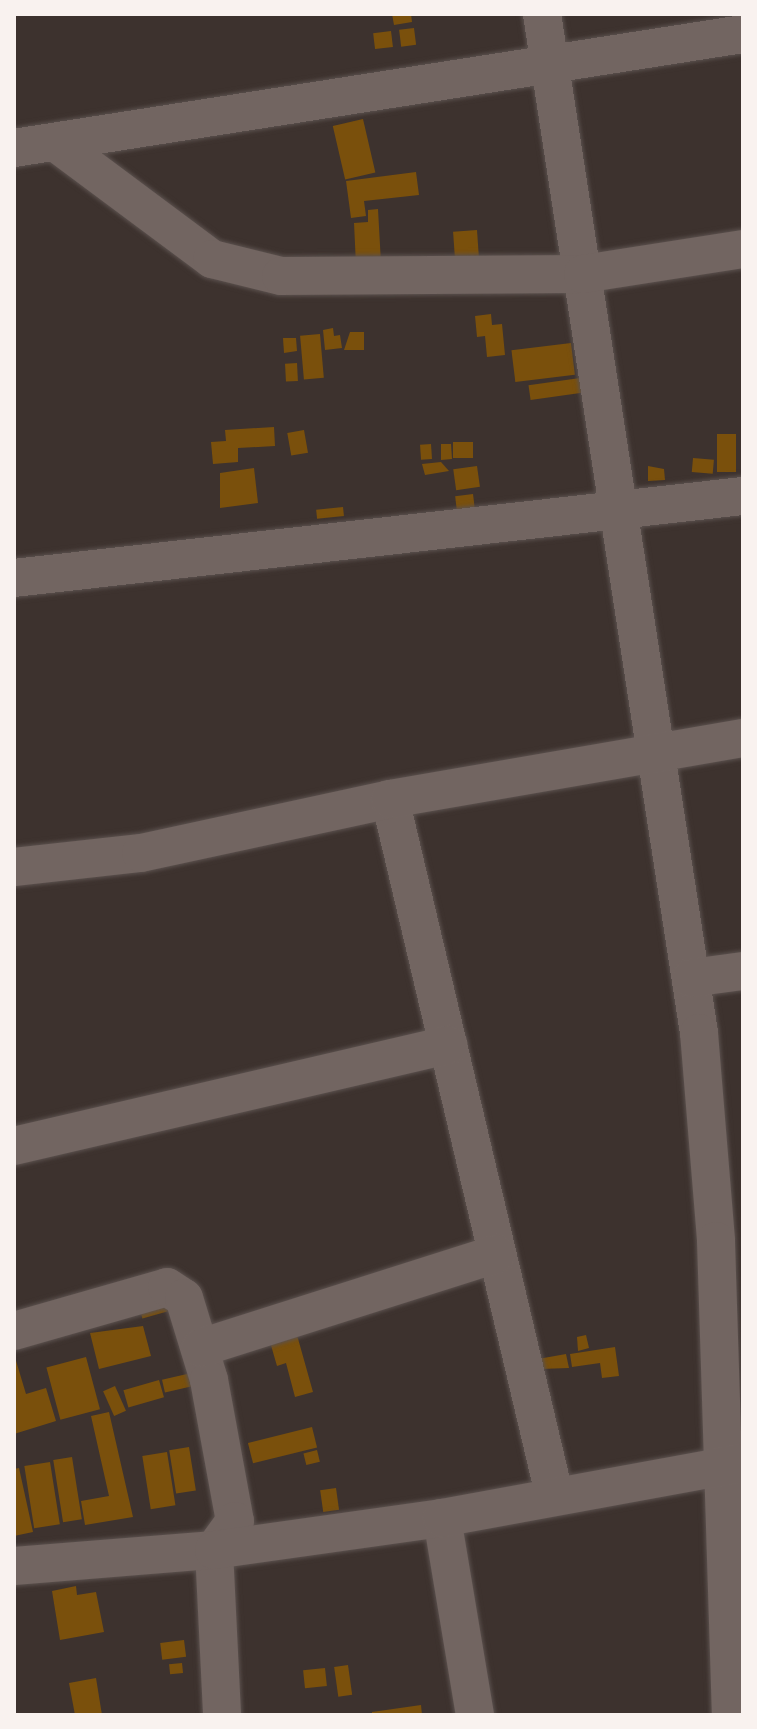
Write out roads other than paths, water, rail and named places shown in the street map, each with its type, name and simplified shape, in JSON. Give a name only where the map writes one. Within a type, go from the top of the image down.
[{"type":"street","points":[[542,14],[728,1210],[735,1700]]},
{"type":"street","points":[[14,148],[743,34]]},
{"type":"street","points":[[55,142],[212,259],[281,276],[583,274],[743,249]]},
{"type":"street","points":[[14,578],[620,513],[743,496]]},
{"type":"street","points":[[14,867],[141,853],[390,799],[658,749],[743,738]]},
{"type":"street","points":[[390,799],[554,1494]]},
{"type":"street","points":[[691,978],[743,971]]},
{"type":"street","points":[[14,1146],[448,1045]]},
{"type":"street","points":[[200,1348],[496,1254]]},
{"type":"street","points":[[14,1331],[167,1287],[184,1298],[200,1348],[235,1521],[214,1550],[222,1715]]},
{"type":"street","points":[[14,1566],[214,1550],[442,1518],[554,1494],[733,1464]]},
{"type":"street","points":[[442,1518],[475,1715]]}]
